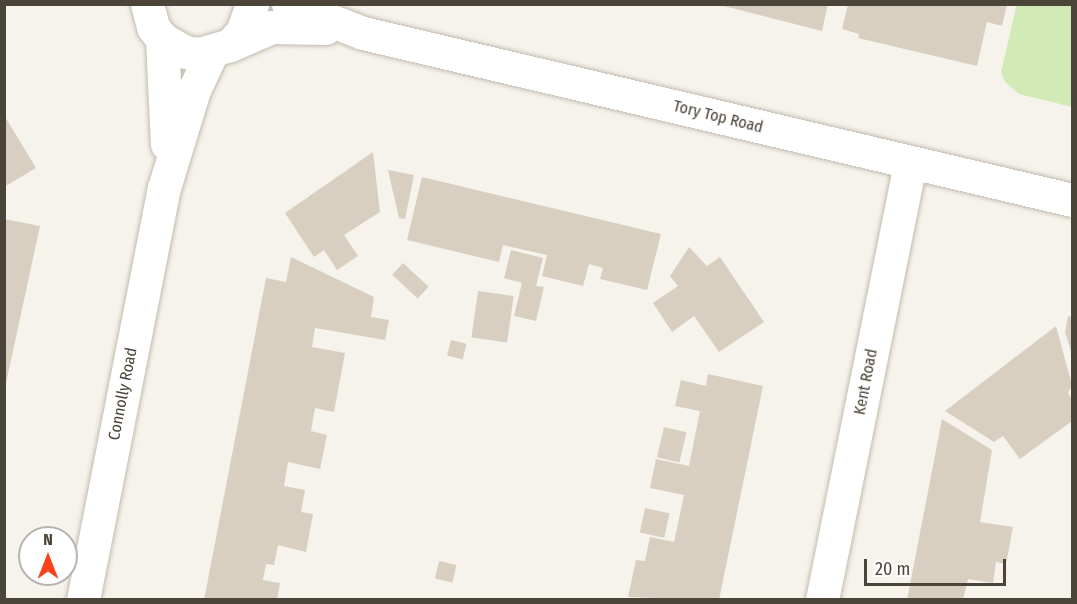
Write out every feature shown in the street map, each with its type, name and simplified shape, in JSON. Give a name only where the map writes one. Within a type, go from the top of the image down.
[{"type":"street","points":[[130,4],[185,52],[221,48]]},
{"type":"street","name":"Connolly Road","points":[[83,600],[164,188],[195,90],[221,48],[242,32],[252,4]]},
{"type":"street","name":"Tory Top Road","points":[[288,4],[363,33]]},
{"type":"street","name":"Connolly Road","points":[[154,24],[169,125],[164,188]]},
{"type":"street","name":"Tory Top Road","points":[[221,48],[272,27],[309,26],[363,33],[910,165],[1072,201]]},
{"type":"street","name":"Kent Road","points":[[822,600],[910,165]]},
{"type":"green space","points":[[1017,4],[1072,5],[1072,107],[1019,94],[1005,82],[1001,72]]},
{"type":"building","points":[[716,4],[828,4],[822,31]]},
{"type":"building","points":[[848,5],[1007,5],[1002,26],[987,22],[977,66],[858,38],[859,34],[842,29]]},
{"type":"building","points":[[4,115],[36,168],[4,187]]},
{"type":"building","points":[[373,152],[380,212],[344,235],[358,256],[337,270],[324,250],[314,257],[285,213]]},
{"type":"building","points":[[388,170],[414,175],[405,219],[399,218]]},
{"type":"building","points":[[422,177],[661,234],[647,290],[600,279],[603,268],[589,264],[583,286],[542,276],[547,255],[503,245],[499,262],[407,240]]},
{"type":"building","points":[[4,219],[40,226],[5,388],[4,388]]},
{"type":"building","points":[[689,247],[707,266],[720,257],[764,322],[719,352],[694,316],[672,332],[653,303],[678,286],[670,276]]},
{"type":"building","points":[[511,250],[543,258],[536,286],[544,287],[536,321],[514,316],[522,283],[504,278]]},
{"type":"building","points":[[291,257],[374,297],[371,317],[389,320],[385,340],[315,328],[312,347],[345,353],[334,412],[315,408],[311,431],[327,435],[320,469],[288,462],[284,486],[305,490],[301,512],[313,514],[306,552],[278,545],[274,565],[266,564],[263,580],[280,583],[277,600],[204,600],[266,278],[286,282]]},
{"type":"building","points":[[403,263],[429,287],[418,299],[392,275]]},
{"type":"building","points":[[478,291],[514,296],[507,343],[471,338]]},
{"type":"building","points":[[1068,316],[1072,317],[1072,355],[1065,332]]},
{"type":"building","points":[[1056,326],[1072,385],[1068,393],[1072,400],[1072,421],[1020,459],[1003,436],[994,442],[945,411]]},
{"type":"building","points":[[451,340],[467,344],[463,359],[447,356]]},
{"type":"building","points":[[708,374],[763,386],[719,600],[628,597],[636,560],[645,561],[650,537],[674,542],[684,495],[650,488],[656,459],[689,466],[700,411],[675,406],[681,380],[706,386]]},
{"type":"building","points":[[942,419],[992,450],[980,522],[1013,527],[1006,564],[996,562],[993,583],[968,579],[963,600],[907,600]]},
{"type":"building","points":[[664,427],[686,432],[679,462],[657,457]]},
{"type":"building","points":[[645,508],[669,513],[664,538],[640,532]]},
{"type":"building","points":[[439,561],[457,565],[452,583],[435,579]]}]
